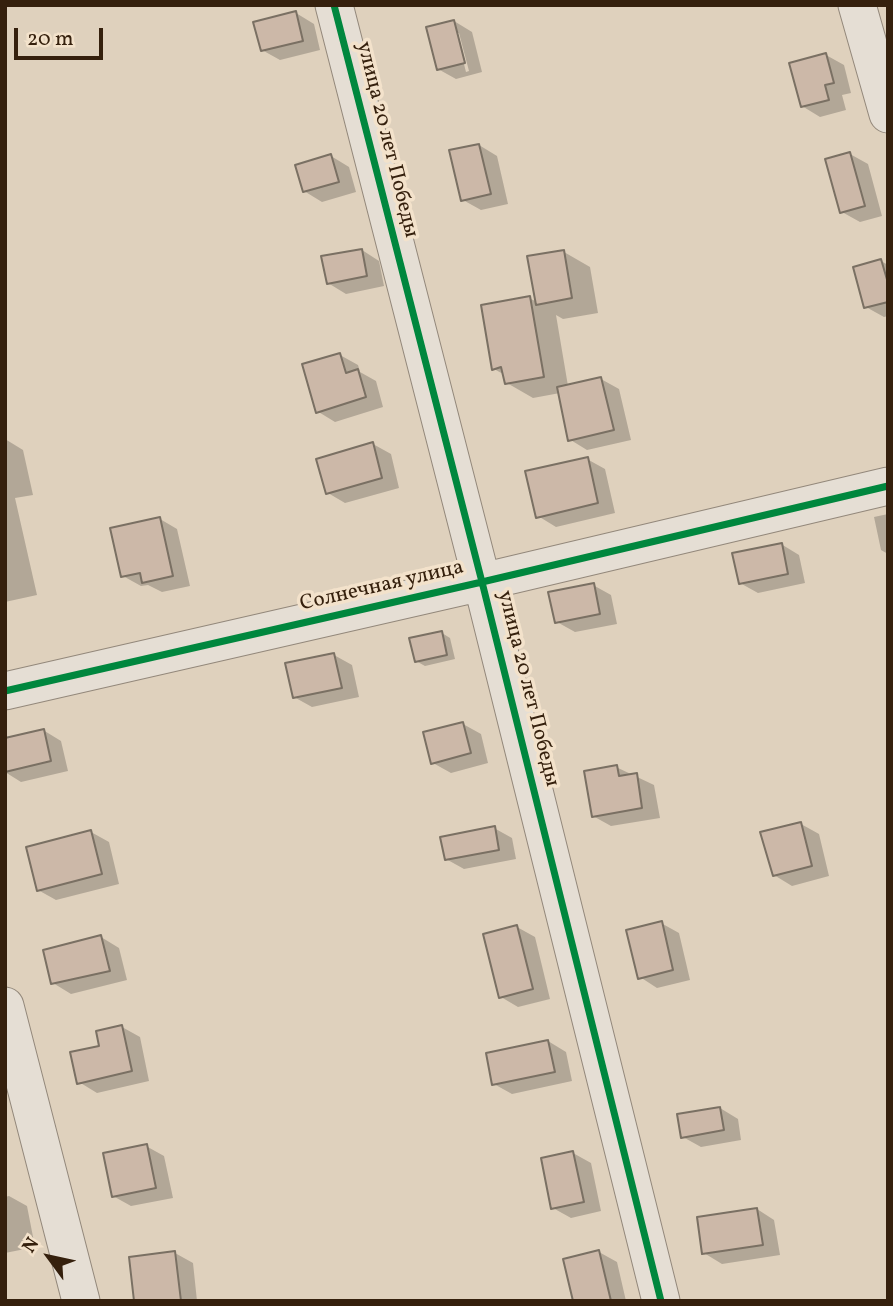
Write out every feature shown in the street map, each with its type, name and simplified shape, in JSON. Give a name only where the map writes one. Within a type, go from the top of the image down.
[{"type":"street","name":"улица 20 лет Победы","points":[[334,5],[482,582],[661,1301]]},
{"type":"street","points":[[857,5],[888,114]]},
{"type":"street","name":"Солнечная улица","points":[[5,691],[888,486]]},
{"type":"street","points":[[5,1006],[81,1301]]},
{"type":"building","points":[[296,11],[303,41],[261,51],[253,22]]},
{"type":"building","points":[[454,20],[465,63],[437,70],[426,27]]},
{"type":"building","points":[[826,53],[834,83],[825,85],[829,100],[801,107],[789,63]]},
{"type":"building","points":[[479,144],[491,194],[461,201],[449,150]]},
{"type":"building","points":[[850,152],[865,206],[840,213],[825,159]]},
{"type":"building","points":[[331,154],[339,182],[303,192],[295,165]]},
{"type":"building","points":[[362,249],[367,276],[327,284],[321,256]]},
{"type":"building","points":[[564,250],[572,298],[536,305],[527,256]]},
{"type":"building","points":[[881,259],[888,283],[888,302],[864,308],[853,267]]},
{"type":"building","points":[[530,296],[544,377],[505,384],[501,367],[492,370],[481,305]]},
{"type":"building","points":[[340,353],[346,373],[358,369],[366,397],[316,413],[302,364]]},
{"type":"building","points":[[601,377],[614,430],[568,441],[557,387]]},
{"type":"building","points":[[373,442],[382,478],[326,494],[316,459]]},
{"type":"building","points":[[588,457],[598,503],[536,518],[525,471]]},
{"type":"building","points":[[160,517],[173,576],[142,583],[140,573],[121,577],[110,528]]},
{"type":"building","points":[[782,543],[788,574],[739,584],[732,553]]},
{"type":"building","points":[[594,583],[600,614],[555,623],[548,592]]},
{"type":"building","points":[[442,631],[447,655],[415,662],[409,638]]},
{"type":"building","points":[[334,653],[342,688],[293,698],[285,663]]},
{"type":"building","points":[[463,722],[471,753],[431,764],[423,732]]},
{"type":"building","points":[[44,729],[51,761],[5,772],[5,738]]},
{"type":"building","points":[[617,765],[619,776],[637,773],[642,808],[592,817],[584,771]]},
{"type":"building","points":[[801,822],[812,866],[773,876],[760,832]]},
{"type":"building","points":[[495,826],[499,850],[445,860],[440,837]]},
{"type":"building","points":[[91,830],[102,874],[37,891],[26,847]]},
{"type":"building","points":[[662,921],[673,970],[638,979],[626,930]]},
{"type":"building","points":[[517,925],[533,989],[499,998],[483,934]]},
{"type":"building","points":[[101,935],[110,971],[51,984],[43,950]]},
{"type":"building","points":[[122,1025],[132,1071],[77,1084],[70,1052],[99,1046],[96,1031]]},
{"type":"building","points":[[548,1040],[555,1072],[492,1085],[486,1053]]},
{"type":"building","points":[[720,1107],[724,1130],[681,1138],[677,1114]]},
{"type":"building","points":[[147,1144],[156,1188],[112,1197],[103,1153]]},
{"type":"building","points":[[573,1151],[584,1202],[551,1209],[541,1158]]},
{"type":"building","points":[[757,1208],[763,1245],[702,1254],[697,1217]]},
{"type":"building","points":[[599,1250],[611,1301],[573,1301],[563,1259]]},
{"type":"building","points":[[175,1251],[181,1301],[134,1301],[129,1257]]},
{"type":"cycle path","points":[[334,5],[482,582],[661,1301]]},
{"type":"cycle path","points":[[5,691],[888,486]]}]
